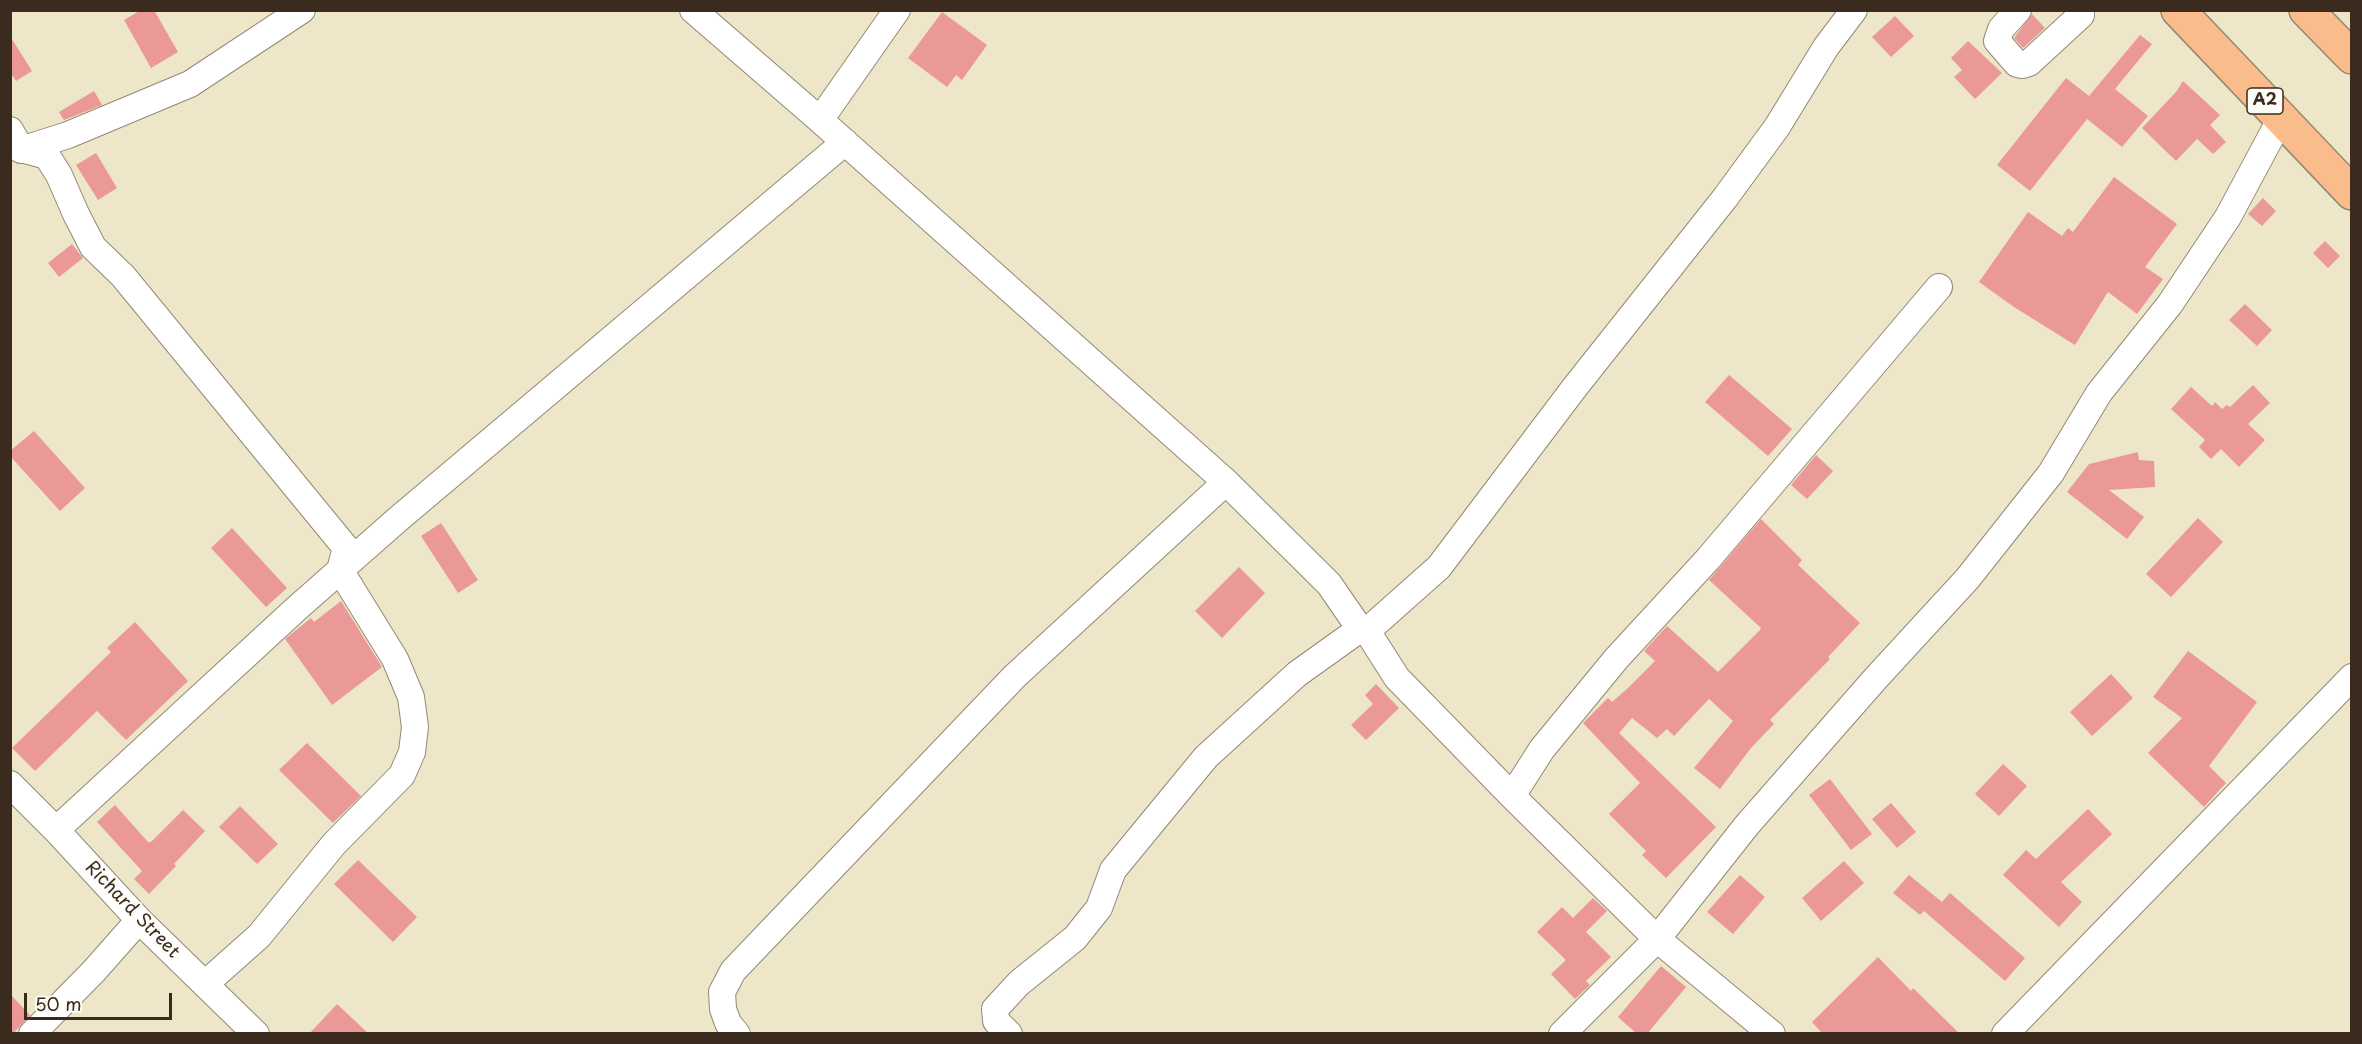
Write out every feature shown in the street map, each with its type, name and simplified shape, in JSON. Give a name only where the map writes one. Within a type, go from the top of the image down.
[{"type":"highway","name":"A2","points":[[2178,10],[2352,193]]},
{"type":"highway","points":[[2306,10],[2352,57]]},
{"type":"street","points":[[14,147],[68,135],[190,84],[302,10]]},
{"type":"street","points":[[693,10],[845,142],[1226,482],[1329,584],[1397,678],[1512,796],[1656,939],[1772,1034]]},
{"type":"street","points":[[820,120],[897,10]]},
{"type":"street","points":[[1009,1034],[996,1021],[995,1009],[1019,983],[1075,938],[1098,908],[1113,870],[1206,757],[1297,674],[1364,630],[1439,567],[1575,387],[1725,198],[1777,127],[1826,47],[1854,10]]},
{"type":"street","points":[[2018,10],[2001,29],[1997,41],[2017,64],[2022,65],[2029,63],[2082,12]]},
{"type":"street","points":[[1562,1034],[1656,939],[1747,825],[1876,678],[1968,578],[2051,473],[2099,393],[2170,304],[2228,217],[2281,118]]},
{"type":"street","points":[[56,830],[133,757],[340,570],[845,142]]},
{"type":"street","points":[[14,147],[47,156],[59,175],[93,247],[123,276],[346,548],[340,570],[395,659],[411,697],[415,727],[412,752],[402,774],[334,844],[259,936],[205,984]]},
{"type":"street","points":[[1512,796],[1542,749],[1616,659],[1708,559],[1939,287]]},
{"type":"street","points":[[737,1034],[728,1023],[723,1009],[722,992],[733,971],[1015,676],[1226,482]]},
{"type":"street","points":[[2005,1034],[2352,677]]},
{"type":"street","name":"Richard Street","points":[[10,784],[139,920],[256,1034]]},
{"type":"street","points":[[33,1034],[139,920]]},
{"type":"building","points":[[141,10],[154,10],[178,52],[151,68],[124,20]]},
{"type":"building","points":[[942,12],[987,45],[962,80],[956,75],[947,87],[908,58]]},
{"type":"building","points":[[2032,14],[2045,28],[2023,48],[2014,38]]},
{"type":"building","points":[[1895,16],[1914,36],[1891,57],[1872,37]]},
{"type":"building","points":[[2140,35],[2152,44],[2115,89],[2148,116],[2122,147],[2087,119],[2030,191],[1997,165],[2066,78],[2089,96]]},
{"type":"building","points":[[10,36],[32,71],[16,81],[10,72]]},
{"type":"building","points":[[1968,41],[2002,73],[1975,99],[1954,77],[1962,70],[1951,58]]},
{"type":"building","points":[[2183,81],[2220,115],[2210,125],[2226,142],[2213,154],[2197,139],[2176,161],[2142,128],[2176,92]]},
{"type":"building","points":[[94,91],[102,105],[64,120],[59,112]]},
{"type":"building","points":[[96,153],[117,188],[98,200],[76,165]]},
{"type":"building","points":[[2114,177],[2177,224],[2145,267],[2163,279],[2137,314],[2108,292],[2075,345],[1979,282],[2028,212],[2062,236],[2068,228],[2073,232]]},
{"type":"building","points":[[2263,198],[2276,211],[2262,226],[2248,214]]},
{"type":"building","points":[[2325,241],[2340,256],[2328,268],[2313,253]]},
{"type":"building","points":[[72,244],[83,258],[59,277],[48,263]]},
{"type":"building","points":[[2245,304],[2272,330],[2257,346],[2229,320]]},
{"type":"building","points":[[1729,375],[1792,429],[1768,456],[1705,402]]},
{"type":"building","points":[[2253,385],[2270,403],[2248,424],[2265,440],[2239,467],[2221,449],[2211,459],[2199,447],[2205,440],[2171,409],[2191,387],[2212,406],[2215,402],[2222,409],[2227,405],[2230,407]]},
{"type":"building","points":[[34,431],[85,488],[60,511],[10,456],[10,451]]},
{"type":"building","points":[[2138,452],[2139,460],[2154,461],[2155,487],[2109,490],[2144,517],[2127,539],[2067,492],[2089,464]]},
{"type":"building","points":[[1816,455],[1833,471],[1807,499],[1791,485]]},
{"type":"building","points":[[2198,518],[2223,542],[2171,597],[2146,574]]},
{"type":"building","points":[[1761,519],[1802,560],[1798,565],[1860,623],[1828,657],[1830,659],[1770,720],[1774,724],[1751,748],[1720,789],[1694,768],[1733,721],[1709,699],[1674,736],[1667,729],[1657,738],[1632,718],[1619,733],[1716,827],[1666,878],[1642,855],[1646,851],[1609,814],[1640,783],[1583,723],[1608,698],[1612,702],[1655,661],[1644,651],[1667,626],[1718,672],[1760,630],[1761,628],[1709,580]]},
{"type":"building","points":[[441,523],[478,580],[458,593],[421,536]]},
{"type":"building","points":[[232,528],[287,588],[266,607],[211,548]]},
{"type":"building","points":[[1239,567],[1265,593],[1222,638],[1195,611]]},
{"type":"building","points":[[341,601],[382,667],[332,705],[285,639],[311,618],[314,622]]},
{"type":"building","points":[[135,622],[188,681],[126,740],[97,711],[35,771],[12,748],[111,652],[107,648]]},
{"type":"building","points":[[2188,651],[2257,702],[2209,766],[2226,783],[2204,807],[2148,753],[2182,718],[2153,697]]},
{"type":"building","points":[[2111,674],[2133,698],[2092,736],[2070,712]]},
{"type":"building","points":[[1376,684],[1399,708],[1366,740],[1351,725],[1373,704],[1365,695]]},
{"type":"building","points":[[307,743],[361,796],[333,823],[279,770]]},
{"type":"building","points":[[2003,764],[2027,786],[1999,816],[1975,794]]},
{"type":"building","points":[[1830,779],[1872,834],[1851,850],[1809,795]]},
{"type":"building","points":[[1891,803],[1916,832],[1897,848],[1872,819]]},
{"type":"building","points":[[115,805],[148,842],[151,842],[183,810],[205,831],[149,894],[134,879],[142,871],[97,822]]},
{"type":"building","points":[[240,806],[278,844],[257,864],[219,827]]},
{"type":"building","points":[[2088,809],[2112,834],[2061,882],[2082,902],[2059,927],[2003,875],[2026,850],[2036,859]]},
{"type":"building","points":[[358,860],[417,917],[393,942],[334,884]]},
{"type":"building","points":[[1844,861],[1864,883],[1821,921],[1802,898]]},
{"type":"building","points":[[1740,875],[1765,897],[1733,934],[1707,912]]},
{"type":"building","points":[[1909,875],[1942,902],[1950,893],[2025,958],[2005,981],[1924,911],[1920,915],[1893,893]]},
{"type":"building","points":[[1593,898],[1607,911],[1586,932],[1611,957],[1586,981],[1590,985],[1575,999],[1551,974],[1566,960],[1537,932],[1562,907],[1573,918]]},
{"type":"building","points":[[1878,957],[1911,991],[1913,988],[1960,1034],[1823,1034],[1812,1022]]},
{"type":"building","points":[[1661,966],[1686,987],[1647,1034],[1637,1034],[1618,1017]]},
{"type":"building","points":[[10,994],[30,1015],[13,1034],[10,1034]]},
{"type":"building","points":[[337,1004],[369,1034],[309,1034]]}]
